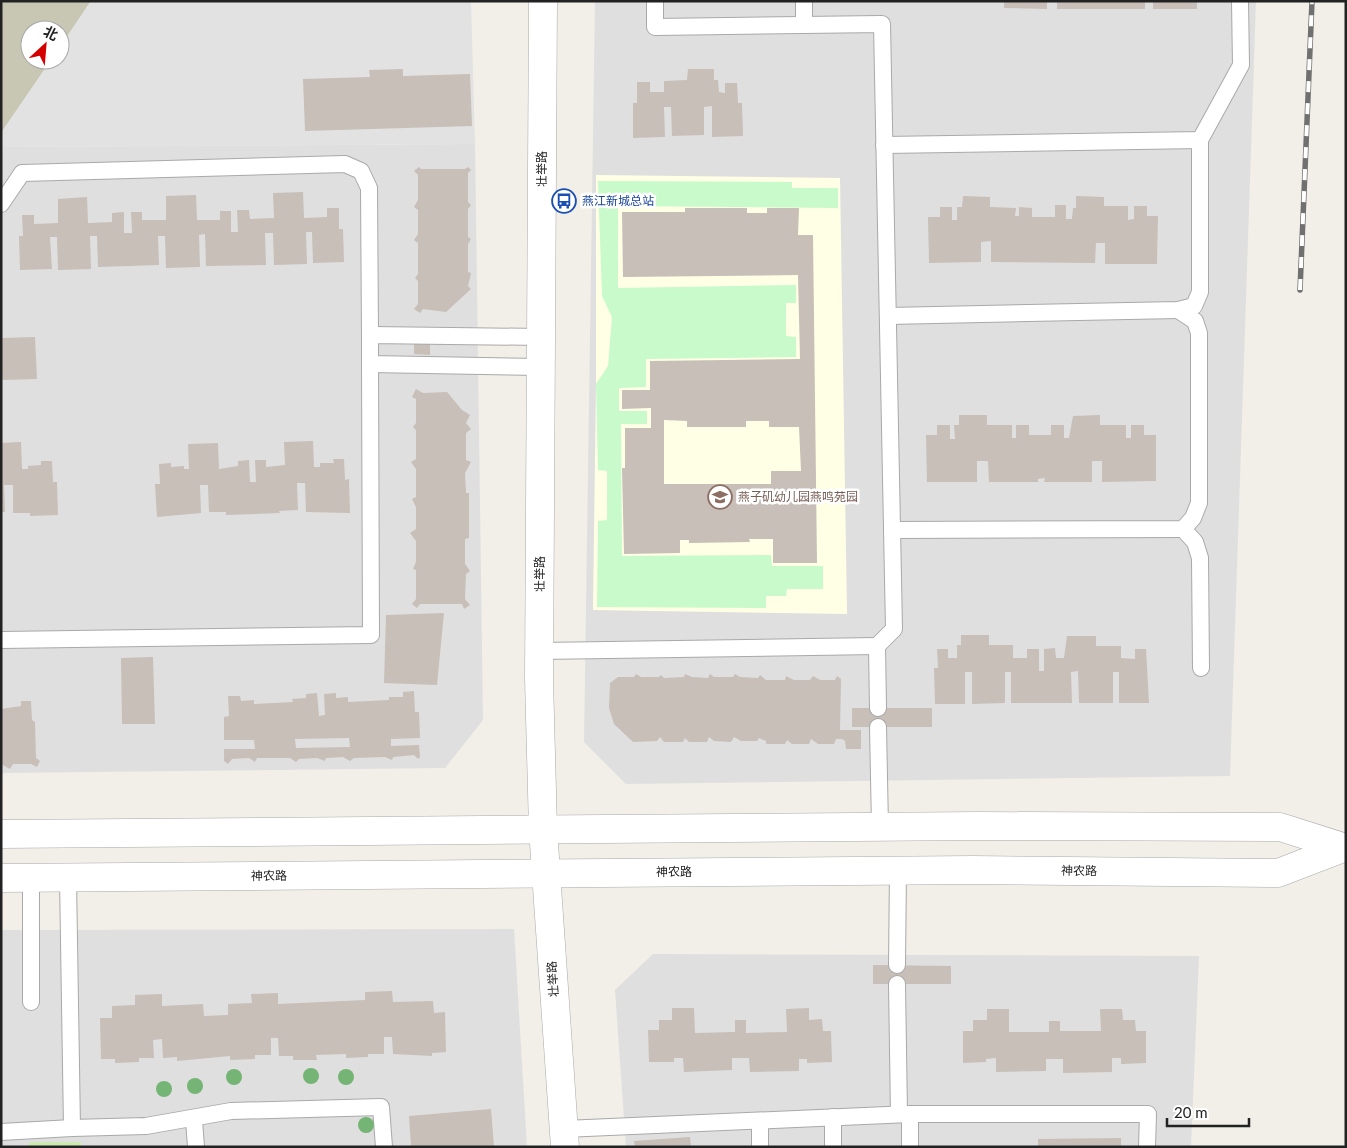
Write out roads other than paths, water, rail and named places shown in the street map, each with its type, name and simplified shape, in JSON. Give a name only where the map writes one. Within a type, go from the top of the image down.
[{"type":"street","name":"壮举路","points":[[543,1],[539,651],[546,873],[564,1138]]},
{"type":"street","name":"神农路","points":[[1,834],[880,827],[1280,827],[1344,848]]},
{"type":"street","name":"神农路","points":[[1,878],[898,870],[1278,873],[1344,848]]},
{"type":"lane","points":[[539,651],[877,646],[894,629],[882,24],[655,27],[655,1]]},
{"type":"lane","points":[[804,1],[804,25]]},
{"type":"lane","points":[[888,316],[1178,310],[1194,306],[1200,292],[1200,140],[1241,65],[1240,1]]},
{"type":"lane","points":[[884,145],[1200,140]]},
{"type":"lane","points":[[1,204],[22,173],[345,164],[361,171],[369,188],[371,635],[1,640]]},
{"type":"lane","points":[[1178,310],[1195,321],[1199,333],[1199,503],[1193,518],[1183,529]]},
{"type":"lane","points":[[370,335],[541,338]]},
{"type":"lane","points":[[370,364],[541,367]]},
{"type":"lane","points":[[892,530],[1183,529],[1195,542],[1200,558],[1201,668]]},
{"type":"lane","points":[[877,646],[878,708]]},
{"type":"lane","points":[[878,727],[880,827]]},
{"type":"lane","points":[[897,965],[898,870]]},
{"type":"lane","points":[[31,878],[31,1002]]},
{"type":"lane","points":[[68,878],[72,1128]]},
{"type":"lane","points":[[897,984],[904,1114],[910,1147]]},
{"type":"lane","points":[[1,1132],[146,1126],[194,1120],[231,1111],[381,1108],[384,1147]]},
{"type":"lane","points":[[564,1138],[760,1120],[904,1114],[1148,1114],[1146,1147]]},
{"type":"lane","points":[[833,1117],[833,1147]]},
{"type":"lane","points":[[194,1120],[196,1147]]},
{"type":"lane","points":[[760,1120],[760,1147]]},
{"type":"railway","points":[[1300,290],[1312,1]]},
{"type":"place","name":"燕江新城总站","points":[[564,201]]},
{"type":"place","name":"燕子矶幼儿园燕鸣苑园","points":[[720,497]]}]
